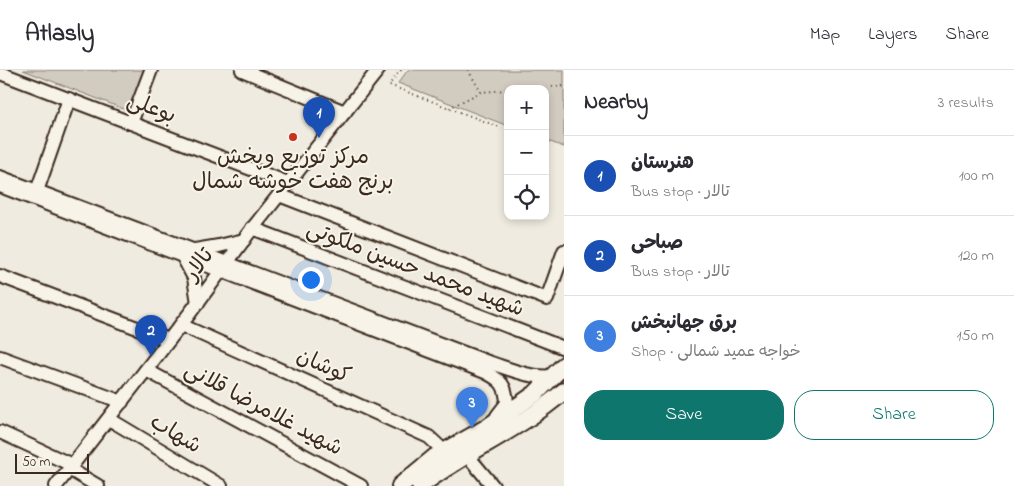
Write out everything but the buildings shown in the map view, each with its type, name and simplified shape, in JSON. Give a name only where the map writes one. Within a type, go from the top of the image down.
[{"type":"main road","points":[[400,486],[445,452],[486,428],[535,394],[559,371]]},
{"type":"main road","points":[[421,486],[443,468],[524,422],[564,391]]},
{"type":"street","points":[[131,123],[152,70]]},
{"type":"street","points":[[242,70],[345,112]]},
{"type":"street","name":"تالار","points":[[56,486],[198,303],[252,228],[378,70]]},
{"type":"street","name":"بوعلی","points":[[1,72],[288,183]]},
{"type":"street","points":[[37,191],[69,99]]},
{"type":"street","points":[[0,177],[224,267],[455,355],[541,378],[559,371]]},
{"type":"street","points":[[0,186],[189,253],[244,240]]},
{"type":"street","points":[[279,195],[547,299],[564,251]]},
{"type":"street","name":"شهید محمد حسین ملکوتی","points":[[252,228],[562,347]]},
{"type":"street","points":[[189,253],[198,303]]},
{"type":"street","points":[[0,276],[169,340]]},
{"type":"street","name":"کوشان","points":[[181,325],[429,437],[445,452]]},
{"type":"street","points":[[455,355],[498,379],[506,391],[507,403],[486,428]]},
{"type":"street","points":[[0,357],[122,402]]},
{"type":"street","name":"شهید غلامرضا قلانی","points":[[146,370],[361,486]]},
{"type":"street","name":"شهاب","points":[[108,419],[221,486]]},
{"type":"street","points":[[0,432],[71,467],[98,486]]},
{"type":"street","points":[[467,455],[493,486]]},
{"type":"path","points":[[401,70],[389,85],[502,128]]},
{"type":"path","points":[[468,70],[482,92]]},
{"type":"path","points":[[549,87],[564,86]]},
{"type":"path","points":[[449,108],[482,92],[504,90]]},
{"type":"shaded area","points":[[23,70],[146,70],[129,111]]},
{"type":"shaded area","points":[[408,70],[564,70],[564,147],[549,141],[549,85],[504,85],[504,124],[398,83]]},
{"type":"place","name":"مرکز توزیع وپخش برنج هفت خوشه شمال","points":[[293,137]]},
{"type":"place","name":"هنرستان","points":[[319,138]]},
{"type":"place","name":"صباحی","points":[[151,356]]},
{"type":"place","name":"برق جهانبخش","points":[[472,428]]}]
